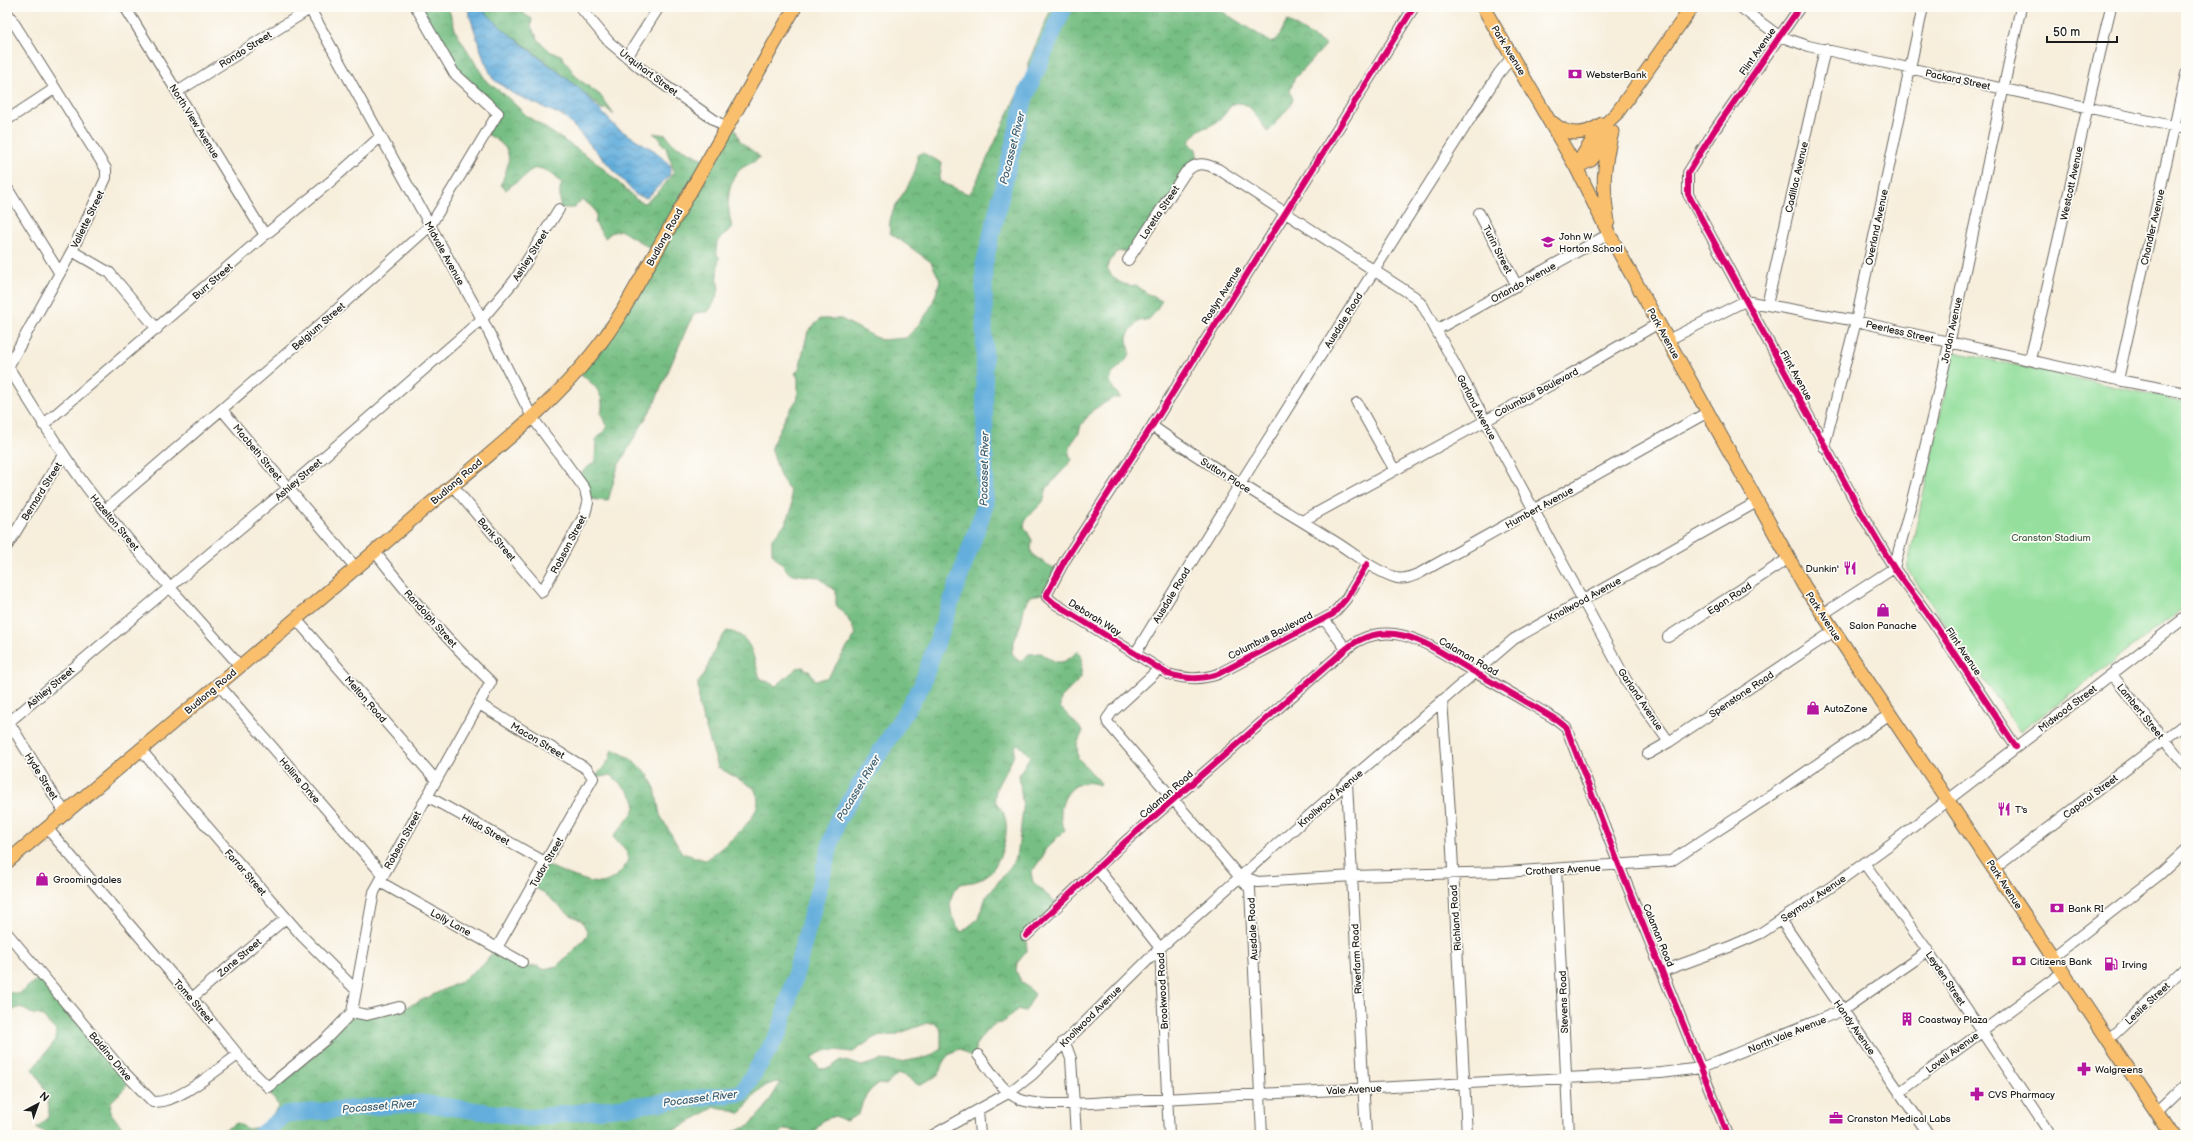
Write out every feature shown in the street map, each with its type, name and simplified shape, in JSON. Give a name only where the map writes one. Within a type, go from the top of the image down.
[{"type":"main road","name":"Budlong Road","points":[[7,862],[375,552],[532,417],[573,377],[614,324],[795,7]]},
{"type":"main road","name":"Park Avenue","points":[[1483,7],[1513,56],[1576,167],[1609,234],[1757,502],[1823,614],[2172,1135]]},
{"type":"main road","points":[[1576,167],[1591,160],[1604,145],[1612,122],[1692,7]]},
{"type":"main road","points":[[1548,118],[1559,129],[1568,133],[1579,134],[1586,133],[1612,122]]},
{"type":"main road","points":[[1609,234],[1603,181],[1612,122]]},
{"type":"street","name":"North View Avenue","points":[[124,7],[265,235]]},
{"type":"street","name":"Belgium Street","points":[[104,510],[222,410],[430,226],[498,113],[454,73],[416,7]]},
{"type":"street","name":"Urquhart Street","points":[[580,7],[609,42],[640,68],[726,128]]},
{"type":"street","points":[[627,57],[659,7]]},
{"type":"street","name":"Roslyn Avenue","points":[[1047,594],[1065,560],[1152,426],[1414,7]]},
{"type":"street","name":"Packard Street","points":[[1740,7],[1779,36],[1825,49],[2186,129]]},
{"type":"street","name":"Flint Avenue","points":[[1800,7],[1714,131],[1688,173],[1688,194],[1824,447],[1894,568],[1932,620],[2016,747]]},
{"type":"street","name":"Overland Avenue","points":[[1824,447],[1856,321],[1923,7]]},
{"type":"street","name":"Jordan Avenue","points":[[1894,568],[1915,492],[1949,342],[2021,7]]},
{"type":"street","name":"Westcott Avenue","points":[[2030,359],[2054,269],[2087,107],[2111,7]]},
{"type":"street","name":"Rondo Street","points":[[177,92],[310,8]]},
{"type":"street","name":"Midvale Avenue","points":[[310,8],[482,319],[532,417],[578,479],[588,495]]},
{"type":"street","name":"Vallette Street","points":[[7,12],[54,89],[106,169],[106,178],[102,189],[72,251],[8,366]]},
{"type":"street","name":"Cadillac Avenue","points":[[1767,305],[1825,49]]},
{"type":"street","name":"Ausdale Road","points":[[1136,654],[1239,483],[1499,73],[1513,56]]},
{"type":"street","name":"Chandler Avenue","points":[[2118,380],[2186,74]]},
{"type":"street","points":[[7,120],[54,89]]},
{"type":"street","name":"Burr Street","points":[[43,426],[265,235],[330,182],[380,137]]},
{"type":"street","name":"Garland Avenue","points":[[1193,166],[1206,164],[1218,169],[1415,297],[1423,306],[1630,687],[1670,742]]},
{"type":"street","name":"Loretta Street","points":[[1128,260],[1185,174],[1193,166]]},
{"type":"street","points":[[7,188],[60,272]]},
{"type":"street","name":"Ashley Street","points":[[8,720],[288,488],[482,319],[515,280],[559,210]]},
{"type":"street","name":"Turin Street","points":[[1479,213],[1517,286]]},
{"type":"street","name":"Orlando Avenue","points":[[1436,330],[1609,234]]},
{"type":"street","points":[[72,251],[110,273],[157,329]]},
{"type":"street","points":[[1668,340],[1745,301]]},
{"type":"street","name":"Peerless Street","points":[[1745,301],[1856,321],[2118,380],[2186,393]]},
{"type":"street","name":"Columbus Boulevard","points":[[1302,521],[1394,469],[1569,375],[1659,323]]},
{"type":"street","name":"Hazelton Street","points":[[8,366],[43,426],[104,510],[240,666]]},
{"type":"street","points":[[1357,403],[1394,469]]},
{"type":"street","name":"Macbeth Street","points":[[222,410],[356,568]]},
{"type":"street","name":"Humbert Avenue","points":[[1367,564],[1398,578],[1411,577],[1708,412]]},
{"type":"street","name":"Sutton Place","points":[[1152,426],[1239,483],[1302,521]]},
{"type":"street","name":"Bernard Street","points":[[8,543],[63,455]]},
{"type":"street","name":"Bank Street","points":[[452,485],[542,592]]},
{"type":"street","name":"Robson Street","points":[[542,592],[585,514],[588,495]]},
{"type":"street","name":"Knollwood Avenue","points":[[933,1135],[978,1110],[1033,1074],[1063,1042],[1160,948],[1442,700],[1524,632],[1757,502]]},
{"type":"street","points":[[1302,521],[1340,544],[1367,564]]},
{"type":"street","name":"Randolph Street","points":[[375,552],[398,581],[472,664],[491,682]]},
{"type":"street","name":"Egan Road","points":[[1668,637],[1789,558]]},
{"type":"street","name":"Columbus Boulevard","points":[[1159,669],[1168,674],[1182,678],[1206,678],[1324,619],[1333,614],[1346,599],[1367,564]]},
{"type":"street","points":[[1823,614],[1894,568]]},
{"type":"street","name":"Deborah Way","points":[[1047,594],[1047,597],[1054,603],[1136,654]]},
{"type":"street","name":"Midwood Street","points":[[1949,800],[2186,617]]},
{"type":"street","name":"Melton Road","points":[[296,619],[436,780]]},
{"type":"street","points":[[1324,619],[1346,649]]},
{"type":"street","name":"Spenstone Road","points":[[1648,754],[1670,742],[1834,631]]},
{"type":"street","name":"Calaman Road","points":[[1026,936],[1097,868],[1346,649],[1368,636],[1380,633],[1400,634],[1437,648],[1475,672],[1545,712],[1566,727],[1619,865],[1728,1135]]},
{"type":"street","points":[[1136,654],[1159,669]]},
{"type":"street","name":"Ausdale Road","points":[[1159,669],[1112,712],[1107,719],[1109,726],[1241,876],[1250,889],[1262,1135]]},
{"type":"street","name":"Lambert Street","points":[[2112,675],[2186,766]]},
{"type":"street","name":"Robson Street","points":[[352,1012],[371,899],[491,682]]},
{"type":"street","name":"Hollins Drive","points":[[218,684],[382,878]]},
{"type":"street","name":"Richland Road","points":[[1442,700],[1467,1135]]},
{"type":"street","name":"Macon Street","points":[[480,704],[587,769],[593,778]]},
{"type":"street","name":"Crothers Avenue","points":[[1241,876],[1258,882],[1353,876],[1453,874],[1556,869],[1671,861],[1787,785],[1890,714]]},
{"type":"street","name":"Hyde Street","points":[[8,720],[65,813]]},
{"type":"street","name":"Caporal Street","points":[[1994,868],[2186,723]]},
{"type":"street","name":"Farrar Street","points":[[140,749],[286,918],[356,990]]},
{"type":"street","name":"Tudor Street","points":[[498,946],[593,778]]},
{"type":"street","name":"Riverfarm Road","points":[[1347,783],[1366,1135]]},
{"type":"street","name":"Hilda Street","points":[[427,796],[545,862]]},
{"type":"street","name":"Seymour Avenue","points":[[1663,971],[1729,947],[1761,933],[1864,863],[1949,800]]},
{"type":"street","name":"Tome Street","points":[[47,828],[192,998],[238,1055],[268,1087],[325,1040],[352,1012]]},
{"type":"street","points":[[2052,957],[2159,875],[2186,850]]},
{"type":"street","name":"Leyden Street","points":[[1864,863],[1928,951],[2051,1135]]},
{"type":"street","name":"Brookwood Road","points":[[1097,868],[1160,948],[1168,1135]]},
{"type":"street","name":"Stevens Road","points":[[1556,869],[1569,1135]]},
{"type":"street","name":"Lolly Lane","points":[[382,878],[498,946],[522,962]]},
{"type":"street","name":"Zane Street","points":[[192,998],[286,918]]},
{"type":"street","name":"Handy Avenue","points":[[1781,920],[1929,1135]]},
{"type":"street","name":"Baldino Drive","points":[[7,933],[122,1070],[153,1102],[162,1102],[182,1093],[238,1055]]},
{"type":"street","name":"North Vale Avenue","points":[[1701,1068],[1843,1010],[1928,951]]},
{"type":"street","name":"Leslie Street","points":[[2108,1040],[2186,966]]},
{"type":"street","name":"Lovell Avenue","points":[[1900,1092],[2063,972]]},
{"type":"street","points":[[352,1012],[367,1015],[399,1007]]},
{"type":"street","points":[[1063,1042],[1071,1059],[1076,1135]]},
{"type":"street","points":[[978,1055],[1008,1090]]},
{"type":"street","name":"Vale Avenue","points":[[1008,1090],[1016,1098],[1037,1103],[1074,1103],[1661,1073],[1701,1068]]},
{"type":"street","points":[[2157,1112],[2186,1084]]},
{"type":"street","points":[[978,1110],[980,1135]]},
{"type":"green space","points":[[418,7],[448,7],[456,32],[487,82],[505,95],[527,116],[595,161],[637,200],[644,203],[653,197],[674,171],[666,148],[661,142],[662,140],[653,133],[666,135],[673,144],[707,161],[732,121],[740,141],[760,157],[742,168],[736,174],[730,188],[728,204],[732,227],[717,242],[716,252],[719,257],[717,274],[719,290],[714,303],[708,312],[695,313],[689,323],[654,404],[618,466],[608,501],[589,499],[579,475],[595,461],[596,440],[605,430],[607,425],[601,414],[602,400],[600,394],[579,372],[655,251],[620,230],[611,233],[605,238],[595,223],[596,215],[594,209],[582,200],[574,208],[560,208],[560,189],[562,183],[543,169],[534,169],[506,190],[501,185],[507,167],[508,155],[502,145],[487,134],[497,114],[452,70]]},
{"type":"green space","points":[[474,7],[519,7],[524,14],[532,19],[531,26],[539,41],[551,52],[561,55],[577,78],[600,95],[614,115],[606,108],[603,110],[554,68]]},
{"type":"green space","points":[[1052,7],[1215,7],[1272,43],[1278,38],[1287,21],[1326,45],[1294,79],[1290,91],[1293,99],[1290,106],[1268,132],[1252,110],[1242,103],[1236,103],[1230,107],[1217,122],[1201,129],[1196,133],[1189,142],[1196,149],[1199,164],[1192,166],[1135,250],[1116,252],[1107,267],[1112,275],[1123,284],[1131,286],[1136,285],[1148,294],[1162,301],[1151,317],[1138,322],[1128,335],[1127,340],[1130,351],[1129,356],[1125,362],[1112,374],[1111,379],[1111,384],[1114,390],[1121,398],[1113,398],[1093,410],[1081,425],[1079,433],[1071,444],[1069,454],[1072,460],[1047,488],[1043,502],[1026,519],[1024,526],[1032,540],[1031,551],[1034,556],[1058,571],[1048,593],[1030,596],[1026,602],[1012,653],[1020,662],[1029,654],[1041,653],[1056,662],[1060,662],[1068,659],[1078,651],[1082,661],[1081,678],[1061,698],[1060,707],[1083,731],[1077,744],[1078,758],[1101,783],[1099,785],[1083,783],[1076,786],[1066,796],[1061,810],[1061,821],[1065,830],[1045,850],[1043,856],[1031,873],[1033,882],[1058,905],[1026,936],[1027,951],[1017,963],[1016,971],[1021,981],[1035,994],[1025,1012],[1017,1010],[1002,1023],[993,1025],[986,1031],[975,1046],[976,1061],[960,1049],[955,1050],[948,1055],[941,1066],[939,1075],[918,1085],[905,1075],[898,1074],[886,1085],[878,1084],[871,1090],[863,1100],[859,1114],[846,1121],[835,1116],[823,1120],[812,1135],[785,1129],[778,1135],[725,1135],[749,1126],[765,1108],[781,1082],[767,1085],[762,1088],[740,1114],[728,1109],[715,1107],[666,1135],[215,1135],[237,1123],[248,1129],[264,1126],[279,1106],[270,1094],[269,1086],[351,1017],[382,1015],[407,1007],[460,982],[486,962],[494,950],[525,967],[538,966],[543,969],[557,966],[583,941],[588,933],[582,921],[567,913],[543,892],[533,887],[545,864],[581,879],[601,883],[610,880],[624,868],[627,863],[628,858],[626,851],[613,837],[634,811],[634,799],[630,793],[611,775],[595,778],[609,760],[612,749],[628,757],[647,773],[655,788],[660,815],[682,853],[705,860],[729,842],[746,825],[757,808],[757,795],[754,788],[718,767],[699,706],[698,683],[704,675],[718,642],[727,631],[736,633],[742,637],[750,648],[760,678],[776,686],[797,668],[803,667],[810,672],[816,681],[828,677],[856,634],[847,617],[836,605],[836,591],[818,577],[790,574],[772,553],[772,539],[786,523],[792,508],[790,491],[780,476],[771,447],[786,416],[798,398],[798,378],[795,373],[799,369],[808,331],[820,319],[841,319],[881,340],[906,338],[924,318],[935,298],[940,280],[931,262],[890,233],[890,222],[893,212],[913,176],[917,155],[923,153],[942,163],[939,181],[968,194],[973,189],[1028,72],[1028,63]],"holes":[[[1018,744],[1030,756],[1019,775],[1023,809],[1018,851],[1011,866],[986,897],[979,918],[962,932],[954,921],[952,915],[952,895],[961,884],[978,881],[986,876],[995,866],[1001,853],[1005,842],[1006,825],[1004,814],[997,803],[995,795],[996,789],[1013,758],[1015,746]],[[928,1023],[936,1023],[941,1031],[941,1049],[928,1057],[901,1062],[881,1060],[862,1066],[841,1060],[830,1068],[820,1069],[812,1059],[821,1052],[831,1050],[853,1052],[875,1037],[894,1035]]]},
{"type":"green space","name":"Cranston Stadium","points":[[1954,352],[2186,402],[2186,606],[2020,732],[1907,569]]},
{"type":"green space","points":[[41,976],[132,1081],[111,1102],[110,1112],[128,1135],[52,1135],[36,1128],[48,1117],[49,1106],[43,1085],[32,1070],[55,1041],[56,1031],[41,1015],[32,1014],[20,1007],[13,1010],[7,1004],[7,992],[19,994]]},
{"type":"water","points":[[467,7],[480,7],[503,29],[580,89],[617,128],[655,151],[671,166],[669,176],[647,198],[636,195],[565,117],[512,93],[493,79],[484,60]]},
{"type":"waterway","name":"Pocasset River","points":[[260,1135],[286,1114],[421,1103],[529,1118],[742,1093],[780,1031],[837,821],[921,687],[985,506],[984,265],[1025,97],[1064,7]]},
{"type":"cycle path","points":[[1367,564],[1346,599],[1333,614],[1218,674],[1199,678],[1187,678],[1168,674],[1054,603],[1047,597],[1047,594],[1065,560],[1152,426],[1414,7]]},
{"type":"cycle path","points":[[1800,7],[1714,131],[1688,173],[1688,194],[1862,514],[1894,568],[1932,620],[2016,747]]},
{"type":"cycle path","points":[[1026,936],[1126,841],[1346,649],[1363,638],[1380,634],[1397,634],[1413,638],[1445,654],[1557,720],[1566,727],[1619,865],[1728,1135]]},
{"type":"place","name":"WebsterBank","points":[[1575,74]]},
{"type":"place","name":"John W Horton School","points":[[1548,242]]},
{"type":"place","name":"Dunkin'","points":[[1850,568]]},
{"type":"place","name":"Salon Panache","points":[[1883,610]]},
{"type":"place","name":"AutoZone","points":[[1813,708]]},
{"type":"place","name":"T's","points":[[2004,809]]},
{"type":"place","name":"Groomingdales","points":[[42,879]]},
{"type":"place","name":"Bank RI","points":[[2057,908]]},
{"type":"place","name":"Citizens Bank","points":[[2019,961]]},
{"type":"place","name":"Irving","points":[[2111,964]]},
{"type":"place","name":"Coastway Plaza","points":[[1907,1019]]},
{"type":"place","name":"Walgreens","points":[[2084,1069]]},
{"type":"place","name":"CVS Pharmacy","points":[[1977,1094]]},
{"type":"place","name":"Cranston Medical Labs","points":[[1836,1118]]}]
